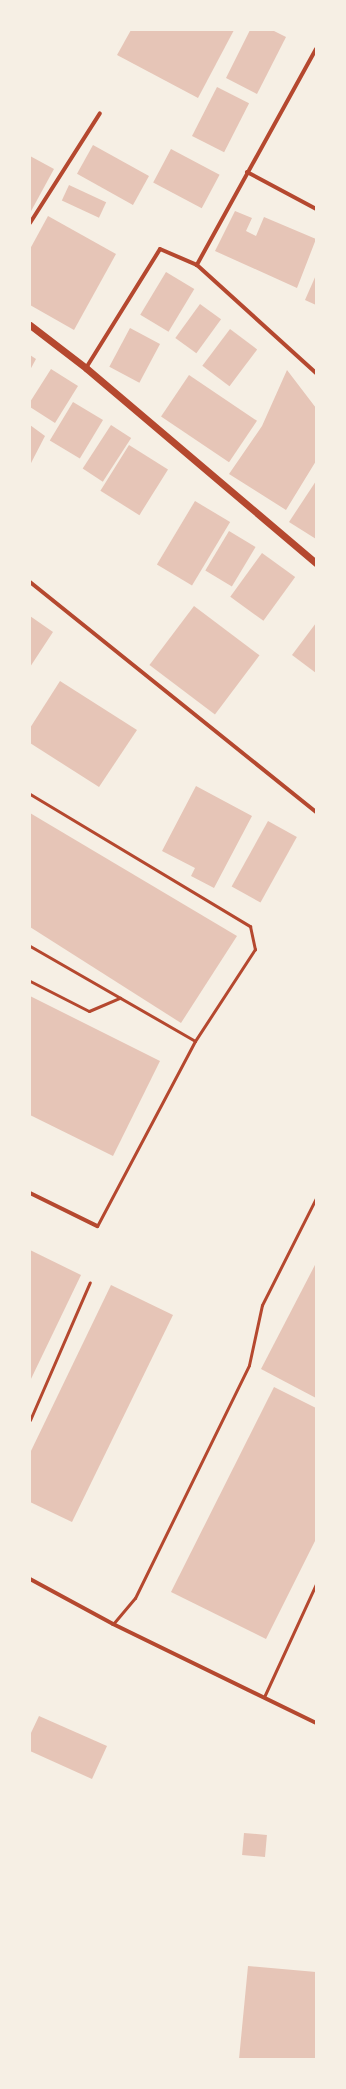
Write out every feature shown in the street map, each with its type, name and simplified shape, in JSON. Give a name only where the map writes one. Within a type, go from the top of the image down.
[{"type":"street","points":[[197,265],[316,49]]},
{"type":"street","points":[[30,223],[100,113]]},
{"type":"street","points":[[247,172],[316,209]]},
{"type":"street","points":[[86,368],[160,249],[197,265],[316,373]]},
{"type":"street","points":[[30,325],[86,368],[316,563]]},
{"type":"street","points":[[30,582],[316,812]]},
{"type":"street","points":[[30,1193],[96,1226]]},
{"type":"street","points":[[30,1579],[113,1624],[316,1723]]},
{"type":"lane","points":[[30,794],[250,926],[255,949],[195,1041],[96,1226]]},
{"type":"lane","points":[[30,946],[195,1041]]},
{"type":"lane","points":[[30,980],[89,1011],[120,998]]},
{"type":"lane","points":[[113,1624],[135,1598],[248,1365],[262,1305],[316,1198]]},
{"type":"lane","points":[[30,1420],[90,1282]]},
{"type":"lane","points":[[264,1697],[316,1584]]},
{"type":"building","points":[[131,30],[234,30],[198,98],[117,55]]},
{"type":"building","points":[[250,30],[272,30],[286,37],[257,94],[226,78]]},
{"type":"building","points":[[217,87],[249,103],[224,152],[192,136]]},
{"type":"building","points":[[93,145],[149,176],[133,205],[77,174]]},
{"type":"building","points":[[171,149],[220,175],[202,208],[153,183]]},
{"type":"building","points":[[30,156],[54,169],[30,213]]},
{"type":"building","points":[[69,185],[106,202],[99,218],[62,200]]},
{"type":"building","points":[[235,211],[252,218],[246,231],[256,236],[264,217],[316,239],[297,288],[215,251]]},
{"type":"building","points":[[48,216],[116,254],[74,330],[30,305],[30,249]]},
{"type":"building","points":[[166,272],[194,289],[169,332],[140,315]]},
{"type":"building","points":[[316,275],[316,305],[305,300]]},
{"type":"building","points":[[200,304],[221,319],[196,353],[175,338]]},
{"type":"building","points":[[130,328],[160,344],[139,383],[109,367]]},
{"type":"building","points":[[230,329],[257,349],[229,386],[202,366]]},
{"type":"building","points":[[30,355],[36,359],[30,370]]},
{"type":"building","points":[[51,369],[78,386],[55,423],[30,407],[30,402]]},
{"type":"building","points":[[287,370],[316,408],[316,461],[286,510],[229,474],[262,426]]},
{"type":"building","points":[[189,375],[257,421],[229,462],[161,416]]},
{"type":"building","points":[[73,402],[103,420],[80,459],[50,441]]},
{"type":"building","points":[[30,425],[45,436],[30,465]]},
{"type":"building","points":[[111,425],[131,438],[103,482],[83,469]]},
{"type":"building","points":[[129,445],[168,469],[139,515],[100,491]]},
{"type":"building","points":[[316,481],[316,539],[289,522]]},
{"type":"building","points":[[195,501],[230,522],[192,586],[157,564]]},
{"type":"building","points":[[229,531],[256,547],[232,586],[205,570]]},
{"type":"building","points":[[262,553],[295,577],[263,621],[230,597]]},
{"type":"building","points":[[194,606],[259,655],[215,714],[149,665]]},
{"type":"building","points":[[30,616],[53,632],[30,667]]},
{"type":"building","points":[[316,623],[316,673],[292,655]]},
{"type":"building","points":[[60,681],[137,730],[99,787],[30,743],[30,728]]},
{"type":"building","points":[[196,786],[252,816],[214,888],[191,876],[195,868],[162,851]]},
{"type":"building","points":[[30,813],[237,936],[181,1023],[30,927]]},
{"type":"building","points":[[268,821],[297,837],[261,903],[232,887]]},
{"type":"building","points":[[30,996],[160,1061],[113,1156],[30,1115]]},
{"type":"building","points":[[30,1250],[81,1275],[30,1381]]},
{"type":"building","points":[[316,1263],[316,1398],[261,1369]]},
{"type":"building","points":[[111,1285],[173,1315],[72,1522],[30,1502],[30,1453]]},
{"type":"building","points":[[274,1387],[316,1408],[316,1539],[266,1639],[171,1592]]},
{"type":"building","points":[[39,1716],[107,1746],[92,1779],[30,1751],[30,1735]]},
{"type":"building","points":[[244,1833],[267,1835],[265,1857],[242,1855]]},
{"type":"building","points":[[248,1966],[316,1972],[316,2059],[239,2059]]}]
